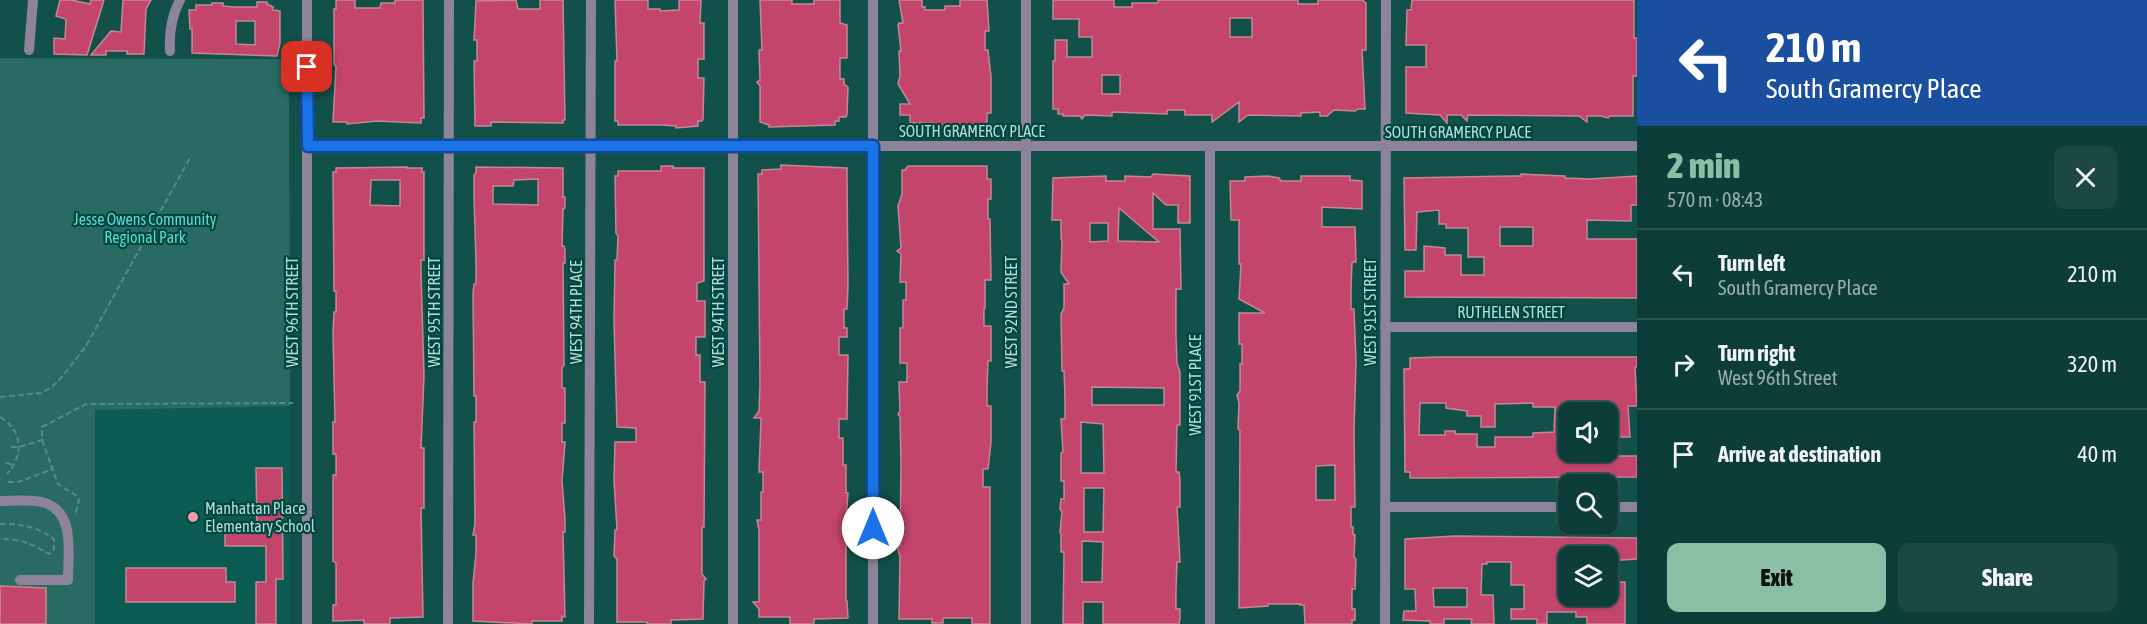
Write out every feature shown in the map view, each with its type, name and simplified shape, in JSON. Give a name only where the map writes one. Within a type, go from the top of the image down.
[{"type":"street","points":[[29,50],[33,0]]},
{"type":"street","points":[[170,51],[172,17],[180,0]]},
{"type":"street","name":"WEST 96TH STREET","points":[[307,0],[307,624]]},
{"type":"street","name":"WEST 95TH STREET","points":[[448,624],[449,0]]},
{"type":"street","name":"WEST 94TH PLACE","points":[[589,624],[591,0]]},
{"type":"street","name":"WEST 94TH STREET","points":[[733,0],[733,624]]},
{"type":"street","points":[[873,0],[873,624]]},
{"type":"street","name":"WEST 92ND STREET","points":[[1026,0],[1026,624]]},
{"type":"street","name":"WEST 91ST STREET","points":[[1385,624],[1386,0]]},
{"type":"street","name":"SOUTH GRAMERCY PLACE","points":[[308,146],[1637,146]]},
{"type":"street","name":"WEST 91ST PLACE","points":[[1210,147],[1210,624]]},
{"type":"street","name":"RUTHELEN STREET","points":[[1385,327],[1637,327]]},
{"type":"street","points":[[0,501],[40,501],[48,504],[61,515],[67,530],[68,580],[20,580]]},
{"type":"street","points":[[1385,507],[1558,507]]},
{"type":"street","points":[[1618,507],[1637,507]]},
{"type":"path","points":[[0,397],[41,393],[52,387],[62,377],[86,346],[191,156]]},
{"type":"path","points":[[67,530],[73,523],[79,500],[75,492],[58,484],[42,440],[42,427],[86,404],[293,403]]},
{"type":"path","points":[[0,417],[17,433],[19,447],[19,455],[7,474]]},
{"type":"path","points":[[11,447],[42,440]]},
{"type":"path","points":[[6,463],[14,465]]},
{"type":"path","points":[[8,482],[18,482],[53,469]]},
{"type":"path","points":[[0,524],[23,525],[39,530],[54,539],[54,549],[49,554],[36,545],[24,541],[0,539]]},
{"type":"shaded area","name":"Manhattan Place Elementary School","points":[[290,406],[290,624],[95,624],[95,410]]},
{"type":"green space","name":"Jesse Owens Community Regional Park","points":[[0,58],[289,59],[290,406],[95,410],[95,624],[0,624]]},
{"type":"building","points":[[60,0],[90,4],[91,0],[104,0],[87,55],[54,54],[54,38],[65,39],[66,19],[56,16]]},
{"type":"building","points":[[123,0],[151,0],[146,9],[144,54],[106,51],[106,55],[91,55],[111,31],[121,32]]},
{"type":"building","points":[[336,0],[355,0],[355,8],[380,8],[381,3],[395,3],[395,0],[423,0],[424,118],[421,118],[421,123],[377,121],[347,124],[347,122],[333,122]]},
{"type":"building","points":[[516,0],[518,9],[540,9],[540,0],[563,0],[565,120],[563,123],[491,122],[491,126],[475,126],[476,1]]},
{"type":"building","points":[[615,0],[648,0],[648,9],[660,9],[660,11],[679,10],[679,0],[701,0],[700,23],[704,23],[704,59],[698,59],[698,78],[704,78],[703,119],[698,121],[698,126],[676,128],[676,126],[661,125],[618,125],[618,121],[615,121],[615,61],[617,61]]},
{"type":"building","points":[[760,0],[792,0],[792,4],[814,4],[814,0],[840,0],[840,23],[847,25],[847,58],[840,58],[840,79],[844,79],[844,84],[848,87],[847,114],[846,117],[839,117],[835,125],[769,127],[760,122],[760,86],[757,82],[760,80],[759,50],[762,50]]},
{"type":"building","points":[[899,0],[922,0],[922,7],[925,7],[925,10],[945,10],[945,6],[960,6],[960,0],[987,0],[989,31],[985,31],[985,50],[988,50],[991,77],[991,113],[987,113],[987,126],[933,128],[933,123],[910,123],[910,115],[900,115],[900,104],[910,104],[898,84],[899,51],[901,51],[898,25],[903,23]]},
{"type":"building","points":[[1053,0],[1114,0],[1114,7],[1132,7],[1132,3],[1158,3],[1158,0],[1298,0],[1298,4],[1318,4],[1318,0],[1362,0],[1366,3],[1366,50],[1362,50],[1365,109],[1334,110],[1327,116],[1320,116],[1320,112],[1301,113],[1301,116],[1248,115],[1239,122],[1239,102],[1212,122],[1212,115],[1185,115],[1185,110],[1167,110],[1167,114],[1112,112],[1112,116],[1085,115],[1082,119],[1080,116],[1063,116],[1063,114],[1058,114],[1058,109],[1053,109],[1055,40],[1067,40],[1067,57],[1092,57],[1092,37],[1079,37],[1079,19],[1053,19]],"holes":[[[1230,18],[1252,18],[1252,37],[1230,37]],[[1102,75],[1120,75],[1120,94],[1102,94]]]},
{"type":"building","points":[[1412,0],[1634,0],[1637,76],[1633,76],[1633,116],[1610,116],[1608,118],[1587,116],[1587,122],[1579,116],[1468,115],[1467,121],[1461,115],[1447,115],[1447,123],[1440,115],[1406,113],[1406,67],[1426,67],[1426,45],[1406,45],[1407,10],[1411,10]]},
{"type":"building","points":[[257,2],[267,2],[273,10],[280,11],[280,43],[277,56],[192,53],[189,10],[196,10],[196,5],[223,3],[223,6],[257,7]],"holes":[[[236,21],[255,21],[255,45],[236,44]]]},
{"type":"building","points":[[781,165],[847,168],[848,287],[847,309],[844,309],[844,328],[847,328],[847,337],[839,337],[839,355],[848,355],[847,419],[839,419],[839,438],[843,438],[843,465],[846,465],[846,493],[848,493],[846,520],[855,520],[846,529],[848,618],[814,619],[814,624],[790,624],[790,617],[759,617],[759,609],[753,602],[759,602],[757,520],[761,520],[761,492],[763,492],[763,472],[759,472],[761,418],[754,418],[759,411],[760,384],[758,174],[762,174],[762,170],[781,169]]},
{"type":"building","points":[[661,166],[704,168],[704,281],[697,283],[697,301],[705,301],[705,337],[696,337],[696,355],[700,355],[700,382],[705,382],[702,574],[706,579],[704,581],[703,619],[671,620],[671,624],[647,624],[647,622],[617,622],[617,559],[614,556],[615,530],[617,530],[614,480],[615,442],[636,442],[636,428],[617,427],[614,321],[615,260],[617,260],[618,236],[616,233],[615,176],[618,176],[618,171],[661,171]]},
{"type":"building","points":[[908,166],[987,166],[987,179],[991,179],[988,219],[990,219],[991,280],[985,280],[984,326],[991,326],[987,406],[991,406],[991,442],[988,469],[983,469],[983,487],[990,487],[990,624],[972,624],[972,618],[943,618],[943,623],[932,623],[932,619],[899,619],[900,557],[897,546],[900,546],[901,464],[899,382],[907,382],[907,363],[900,363],[900,328],[903,328],[903,300],[906,300],[906,282],[900,282],[901,254],[897,251],[901,248],[898,206],[902,194],[902,170]]},
{"type":"building","points":[[407,167],[422,168],[424,172],[424,260],[421,260],[424,376],[421,448],[424,448],[424,508],[421,508],[423,617],[390,618],[390,624],[364,624],[364,620],[333,621],[333,605],[336,605],[336,563],[333,561],[333,475],[336,475],[336,454],[333,454],[333,422],[335,422],[333,333],[336,291],[334,291],[333,172],[336,172],[336,168]],"holes":[[[371,180],[400,180],[400,206],[370,205]]]},
{"type":"building","points":[[476,167],[563,168],[565,208],[563,209],[562,246],[565,250],[565,263],[563,263],[564,365],[562,388],[565,388],[565,423],[562,423],[562,442],[565,442],[562,481],[565,519],[565,532],[563,532],[565,617],[562,616],[562,621],[532,621],[532,624],[473,621],[476,553],[476,535],[473,535],[476,396],[474,396],[473,294],[474,284],[476,284],[474,175]],"holes":[[[538,179],[538,205],[493,204],[493,186],[513,186],[514,180]]]},
{"type":"building","points":[[1153,174],[1190,176],[1190,223],[1178,223],[1178,205],[1166,205],[1153,193],[1153,229],[1180,229],[1181,289],[1176,289],[1176,336],[1177,363],[1180,372],[1180,425],[1177,425],[1176,472],[1179,472],[1180,481],[1180,507],[1177,507],[1180,562],[1177,562],[1176,609],[1180,609],[1180,619],[1179,624],[1103,624],[1103,602],[1083,602],[1083,624],[1063,624],[1064,552],[1061,552],[1062,512],[1060,509],[1061,499],[1064,499],[1064,481],[1061,481],[1061,453],[1063,452],[1061,419],[1065,419],[1065,399],[1061,314],[1064,308],[1064,284],[1069,284],[1061,272],[1061,220],[1052,220],[1053,178],[1106,176],[1106,181],[1125,181],[1125,176],[1151,177]],"holes":[[[1119,208],[1159,242],[1118,241]],[[1090,223],[1108,223],[1108,241],[1090,242]],[[1092,387],[1164,388],[1164,405],[1092,405]],[[1081,422],[1103,424],[1104,473],[1081,473]],[[1084,488],[1104,488],[1103,532],[1084,532]],[[1082,541],[1103,542],[1102,582],[1082,582]]]},
{"type":"building","points":[[1521,174],[1590,179],[1637,176],[1637,205],[1631,205],[1631,221],[1587,220],[1587,239],[1637,239],[1637,298],[1405,297],[1405,271],[1424,271],[1424,246],[1445,248],[1445,255],[1461,255],[1461,275],[1484,275],[1484,257],[1468,257],[1468,228],[1446,228],[1446,224],[1439,224],[1439,210],[1417,212],[1416,250],[1405,250],[1404,178],[1521,176]],"holes":[[[1500,227],[1533,227],[1533,246],[1500,246]]]},
{"type":"building","points":[[1268,176],[1279,178],[1281,181],[1301,181],[1301,176],[1350,176],[1350,180],[1362,181],[1362,209],[1322,207],[1322,227],[1355,227],[1356,262],[1352,262],[1351,289],[1356,362],[1355,507],[1351,507],[1351,527],[1355,535],[1354,557],[1356,559],[1355,589],[1352,589],[1352,609],[1355,609],[1355,620],[1352,620],[1352,624],[1305,624],[1304,605],[1300,604],[1268,604],[1268,606],[1239,608],[1240,431],[1238,429],[1237,395],[1240,391],[1242,344],[1239,344],[1239,313],[1265,313],[1239,299],[1241,264],[1239,264],[1239,220],[1231,220],[1230,181],[1245,181],[1245,177]],"holes":[[[1335,465],[1335,500],[1316,500],[1316,466]]]},
{"type":"building","points":[[1637,357],[1637,367],[1635,367],[1637,406],[1628,406],[1630,437],[1618,437],[1618,402],[1558,402],[1558,462],[1618,462],[1618,456],[1637,456],[1637,477],[1618,477],[1618,474],[1558,474],[1558,477],[1410,478],[1410,472],[1405,472],[1404,369],[1410,369],[1410,358]],"holes":[[[1420,403],[1446,403],[1446,408],[1467,411],[1467,416],[1481,416],[1481,427],[1495,427],[1495,404],[1533,403],[1533,407],[1555,407],[1554,432],[1533,433],[1533,437],[1495,437],[1495,447],[1477,447],[1477,434],[1455,434],[1455,431],[1445,431],[1445,435],[1419,435]]]},
{"type":"building","points":[[256,468],[282,468],[283,579],[276,579],[276,624],[256,624],[256,582],[266,582],[266,546],[225,546],[225,527],[257,527]]},
{"type":"building","points":[[1455,536],[1637,538],[1637,559],[1618,560],[1618,546],[1558,546],[1558,606],[1618,606],[1618,582],[1625,582],[1625,624],[1587,624],[1587,617],[1576,617],[1576,612],[1547,612],[1547,624],[1537,624],[1537,619],[1511,619],[1511,609],[1524,609],[1524,585],[1511,585],[1511,562],[1482,564],[1481,595],[1493,595],[1494,624],[1471,624],[1472,619],[1444,619],[1444,624],[1403,620],[1404,611],[1416,611],[1415,589],[1405,589],[1405,539]],"holes":[[[1433,588],[1467,588],[1467,607],[1434,607]]]},
{"type":"building","points":[[126,568],[226,568],[226,582],[235,582],[235,602],[126,602]]},
{"type":"building","points":[[0,586],[46,588],[46,624],[0,624]]},
{"type":"place","name":"Manhattan Place Elementary School","points":[[193,517]]},
{"type":"route","points":[[307,67],[308,146],[873,146],[873,528]]}]
